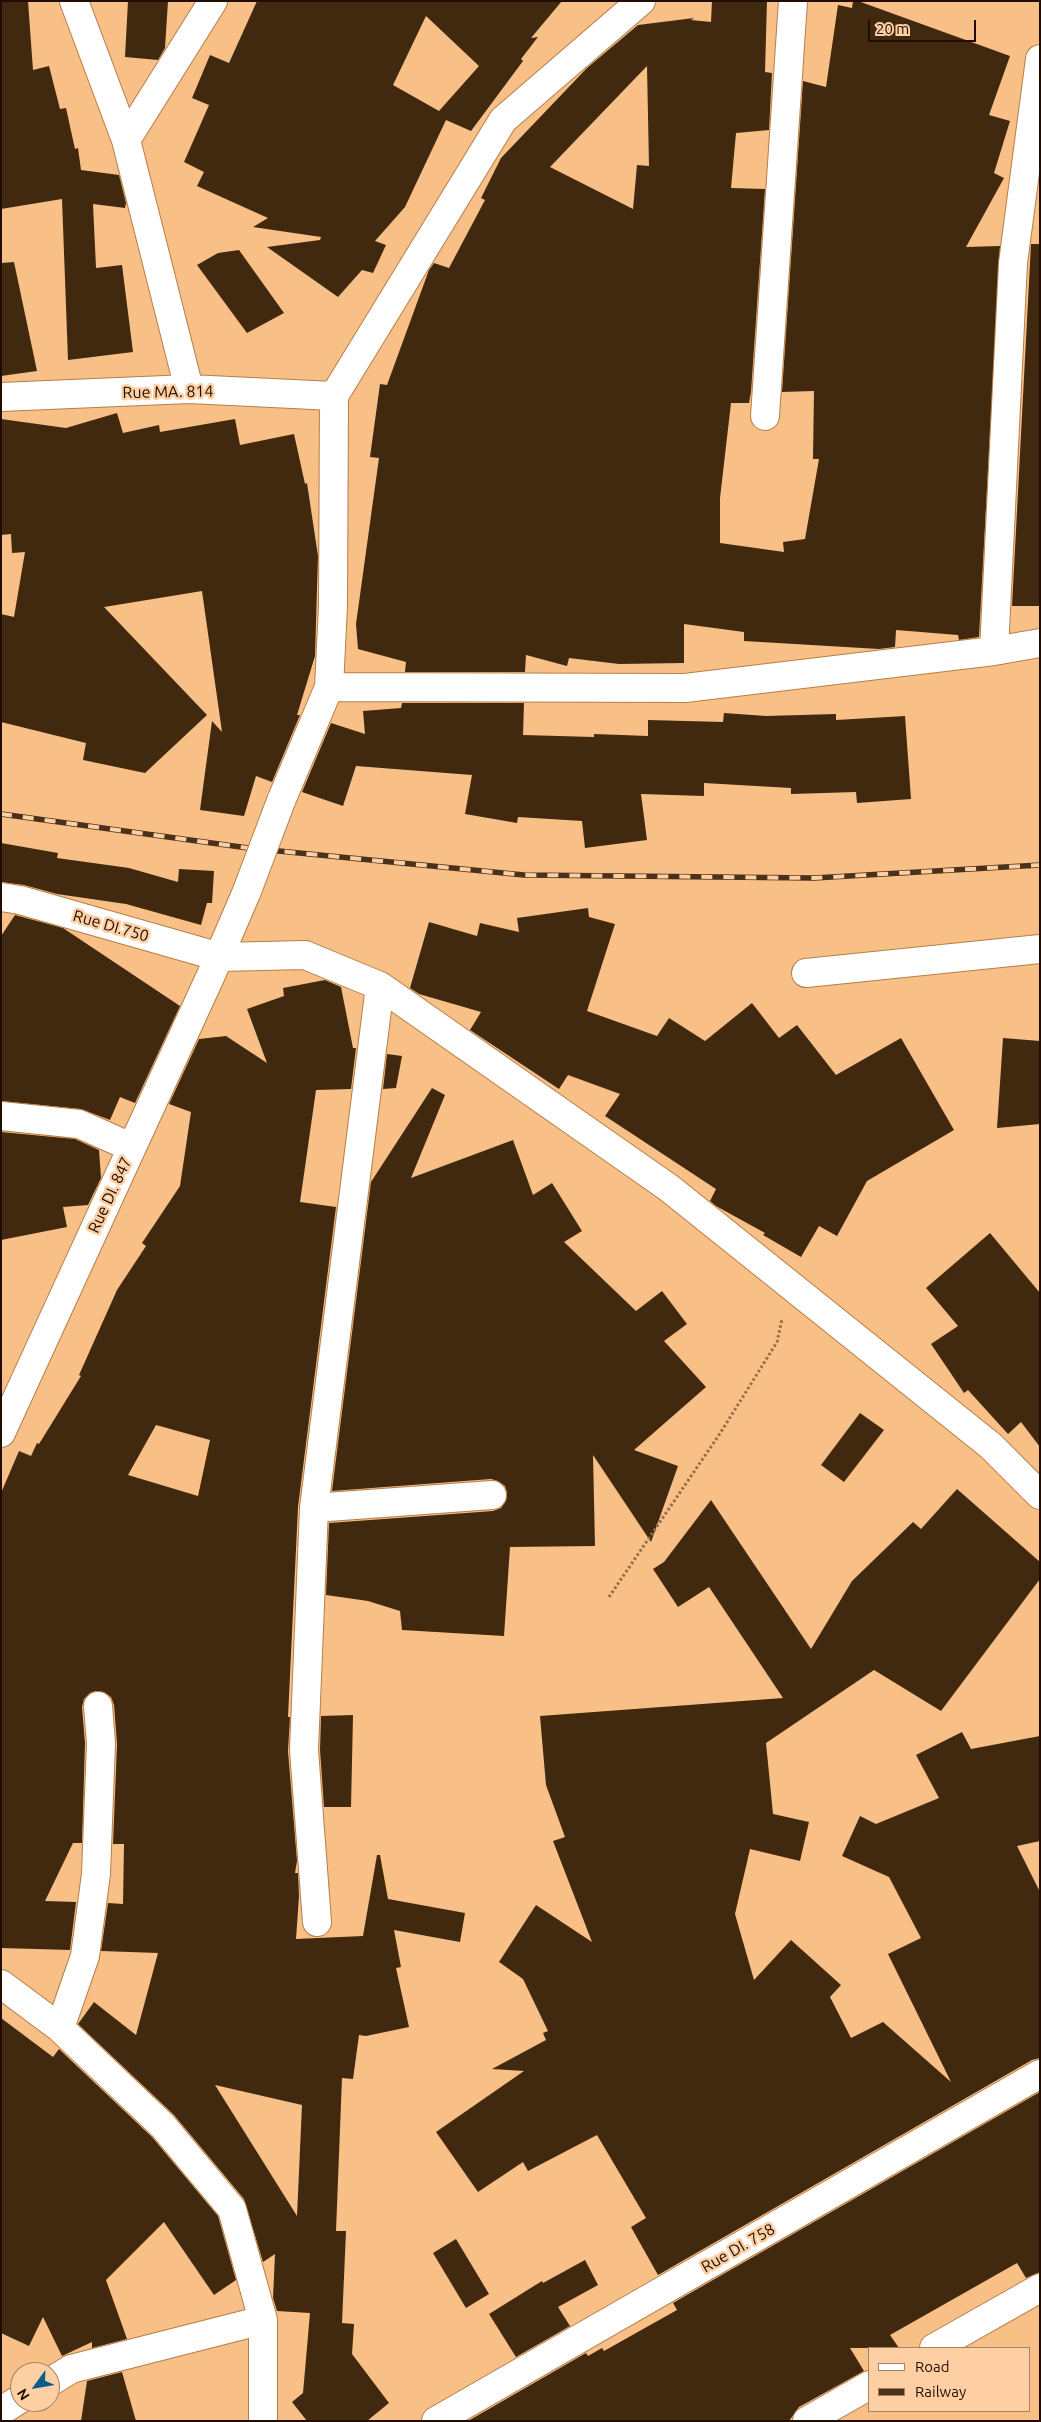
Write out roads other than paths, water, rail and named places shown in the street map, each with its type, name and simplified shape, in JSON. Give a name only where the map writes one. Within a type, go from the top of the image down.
[{"type":"street","points":[[74,1],[126,140],[189,389]]},
{"type":"street","points":[[126,140],[214,1]]},
{"type":"street","points":[[641,1],[503,120],[334,396],[333,606],[329,687],[685,688],[994,651],[1040,643]]},
{"type":"street","points":[[765,416],[793,1]]},
{"type":"street","points":[[994,651],[1013,263],[1040,59]]},
{"type":"street","name":"Rue MA. 814","points":[[1,397],[189,389],[334,396]]},
{"type":"street","name":"Rue DI. 847","points":[[1,1433],[220,957],[281,801],[329,687]]},
{"type":"street","name":"Rue DI.750","points":[[1,897],[20,900],[220,957],[305,955],[380,986],[669,1188],[991,1446],[1040,1495]]},
{"type":"street","points":[[806,973],[1040,949]]},
{"type":"street","points":[[317,1922],[304,1750],[314,1508],[380,986]]},
{"type":"street","points":[[1,1116],[79,1124],[131,1147]]},
{"type":"street","points":[[314,1508],[492,1495]]},
{"type":"street","points":[[60,2028],[85,1956],[96,1874],[101,1743],[98,1706]]},
{"type":"street","points":[[1,1984],[60,2028],[163,2126],[232,2209],[263,2320],[263,2421]]},
{"type":"street","name":"Rue DI. 758","points":[[436,2421],[1040,2074]]},
{"type":"street","points":[[936,2347],[1040,2288]]},
{"type":"street","points":[[60,2376],[70,2369],[263,2320]]},
{"type":"street","points":[[807,2421],[868,2386]]},
{"type":"railway","points":[[1,814],[248,848],[524,875],[814,878],[1040,865]]}]
